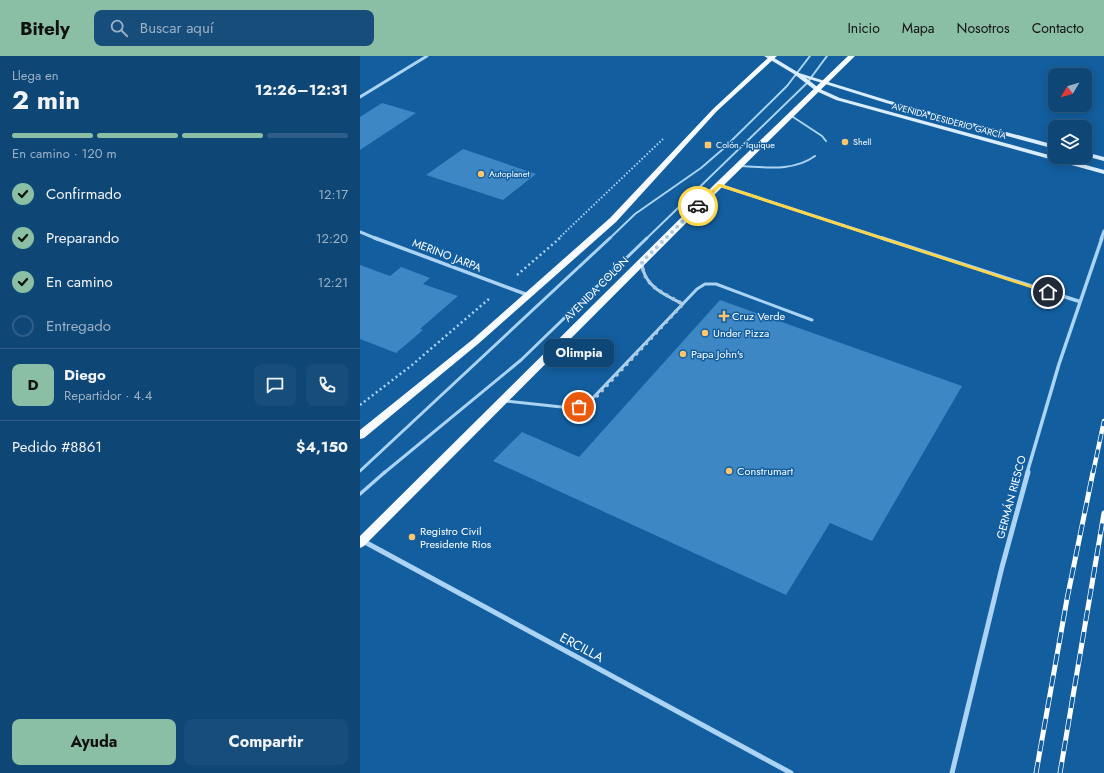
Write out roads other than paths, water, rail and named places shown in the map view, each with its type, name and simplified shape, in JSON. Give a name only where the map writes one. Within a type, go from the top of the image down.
[{"type":"main road","name":"AVENIDA COLÓN","points":[[361,542],[719,185],[827,82],[852,56]]},
{"type":"main road","name":"AVENIDA DESIDERIO GARCÍA","points":[[771,57],[818,90],[853,104],[1104,172]]},
{"type":"main road","points":[[360,435],[475,342],[629,205],[715,110],[771,57]]},
{"type":"main road","name":"AVENIDA DESIDERIO GARCÍA","points":[[796,74],[827,82],[888,102],[1048,144]]},
{"type":"main road","points":[[960,133],[968,124]]},
{"type":"main road","points":[[1092,156],[1104,159]]},
{"type":"street","points":[[360,97],[427,56]]},
{"type":"street","points":[[719,185],[1078,302]]},
{"type":"street","name":"GERMÁN RIESCO","points":[[952,773],[1015,515],[1078,302],[1104,231]]},
{"type":"street","name":"MERINO JARPA","points":[[360,232],[528,295]]},
{"type":"street","name":"ERCILLA","points":[[361,542],[791,773]]},
{"type":"lane","points":[[360,471],[635,214],[701,168],[723,149],[760,114],[810,56]]},
{"type":"lane","points":[[360,494],[402,456],[504,375],[807,83],[827,56]]},
{"type":"lane","points":[[790,116],[822,136],[826,141]]},
{"type":"lane","points":[[739,166],[796,166],[806,164],[815,156]]},
{"type":"lane","points":[[642,262],[644,275],[650,285],[683,304]]},
{"type":"lane","points":[[503,401],[571,408],[588,403],[701,286],[716,284],[812,320]]},
{"type":"railway","points":[[1093,473],[1104,421]]},
{"type":"railway","points":[[1036,773],[1067,599],[1093,472]]},
{"type":"railway","points":[[1060,773],[1104,513]]},
{"type":"place","name":"Shell","points":[[845,142]]},
{"type":"place","name":"Colón - Iquique","points":[[708,145]]},
{"type":"place","name":"Autoplanet","points":[[481,174]]},
{"type":"place","name":"Cruz Verde","points":[[724,316]]},
{"type":"place","name":"Under Pizza","points":[[705,333]]},
{"type":"place","name":"Papa John's","points":[[683,354]]},
{"type":"place","name":"Olimpia","points":[[579,407]]},
{"type":"place","name":"Construmart","points":[[729,471]]},
{"type":"place","name":"Registro Civil Presidente Rios","points":[[412,537]]}]
